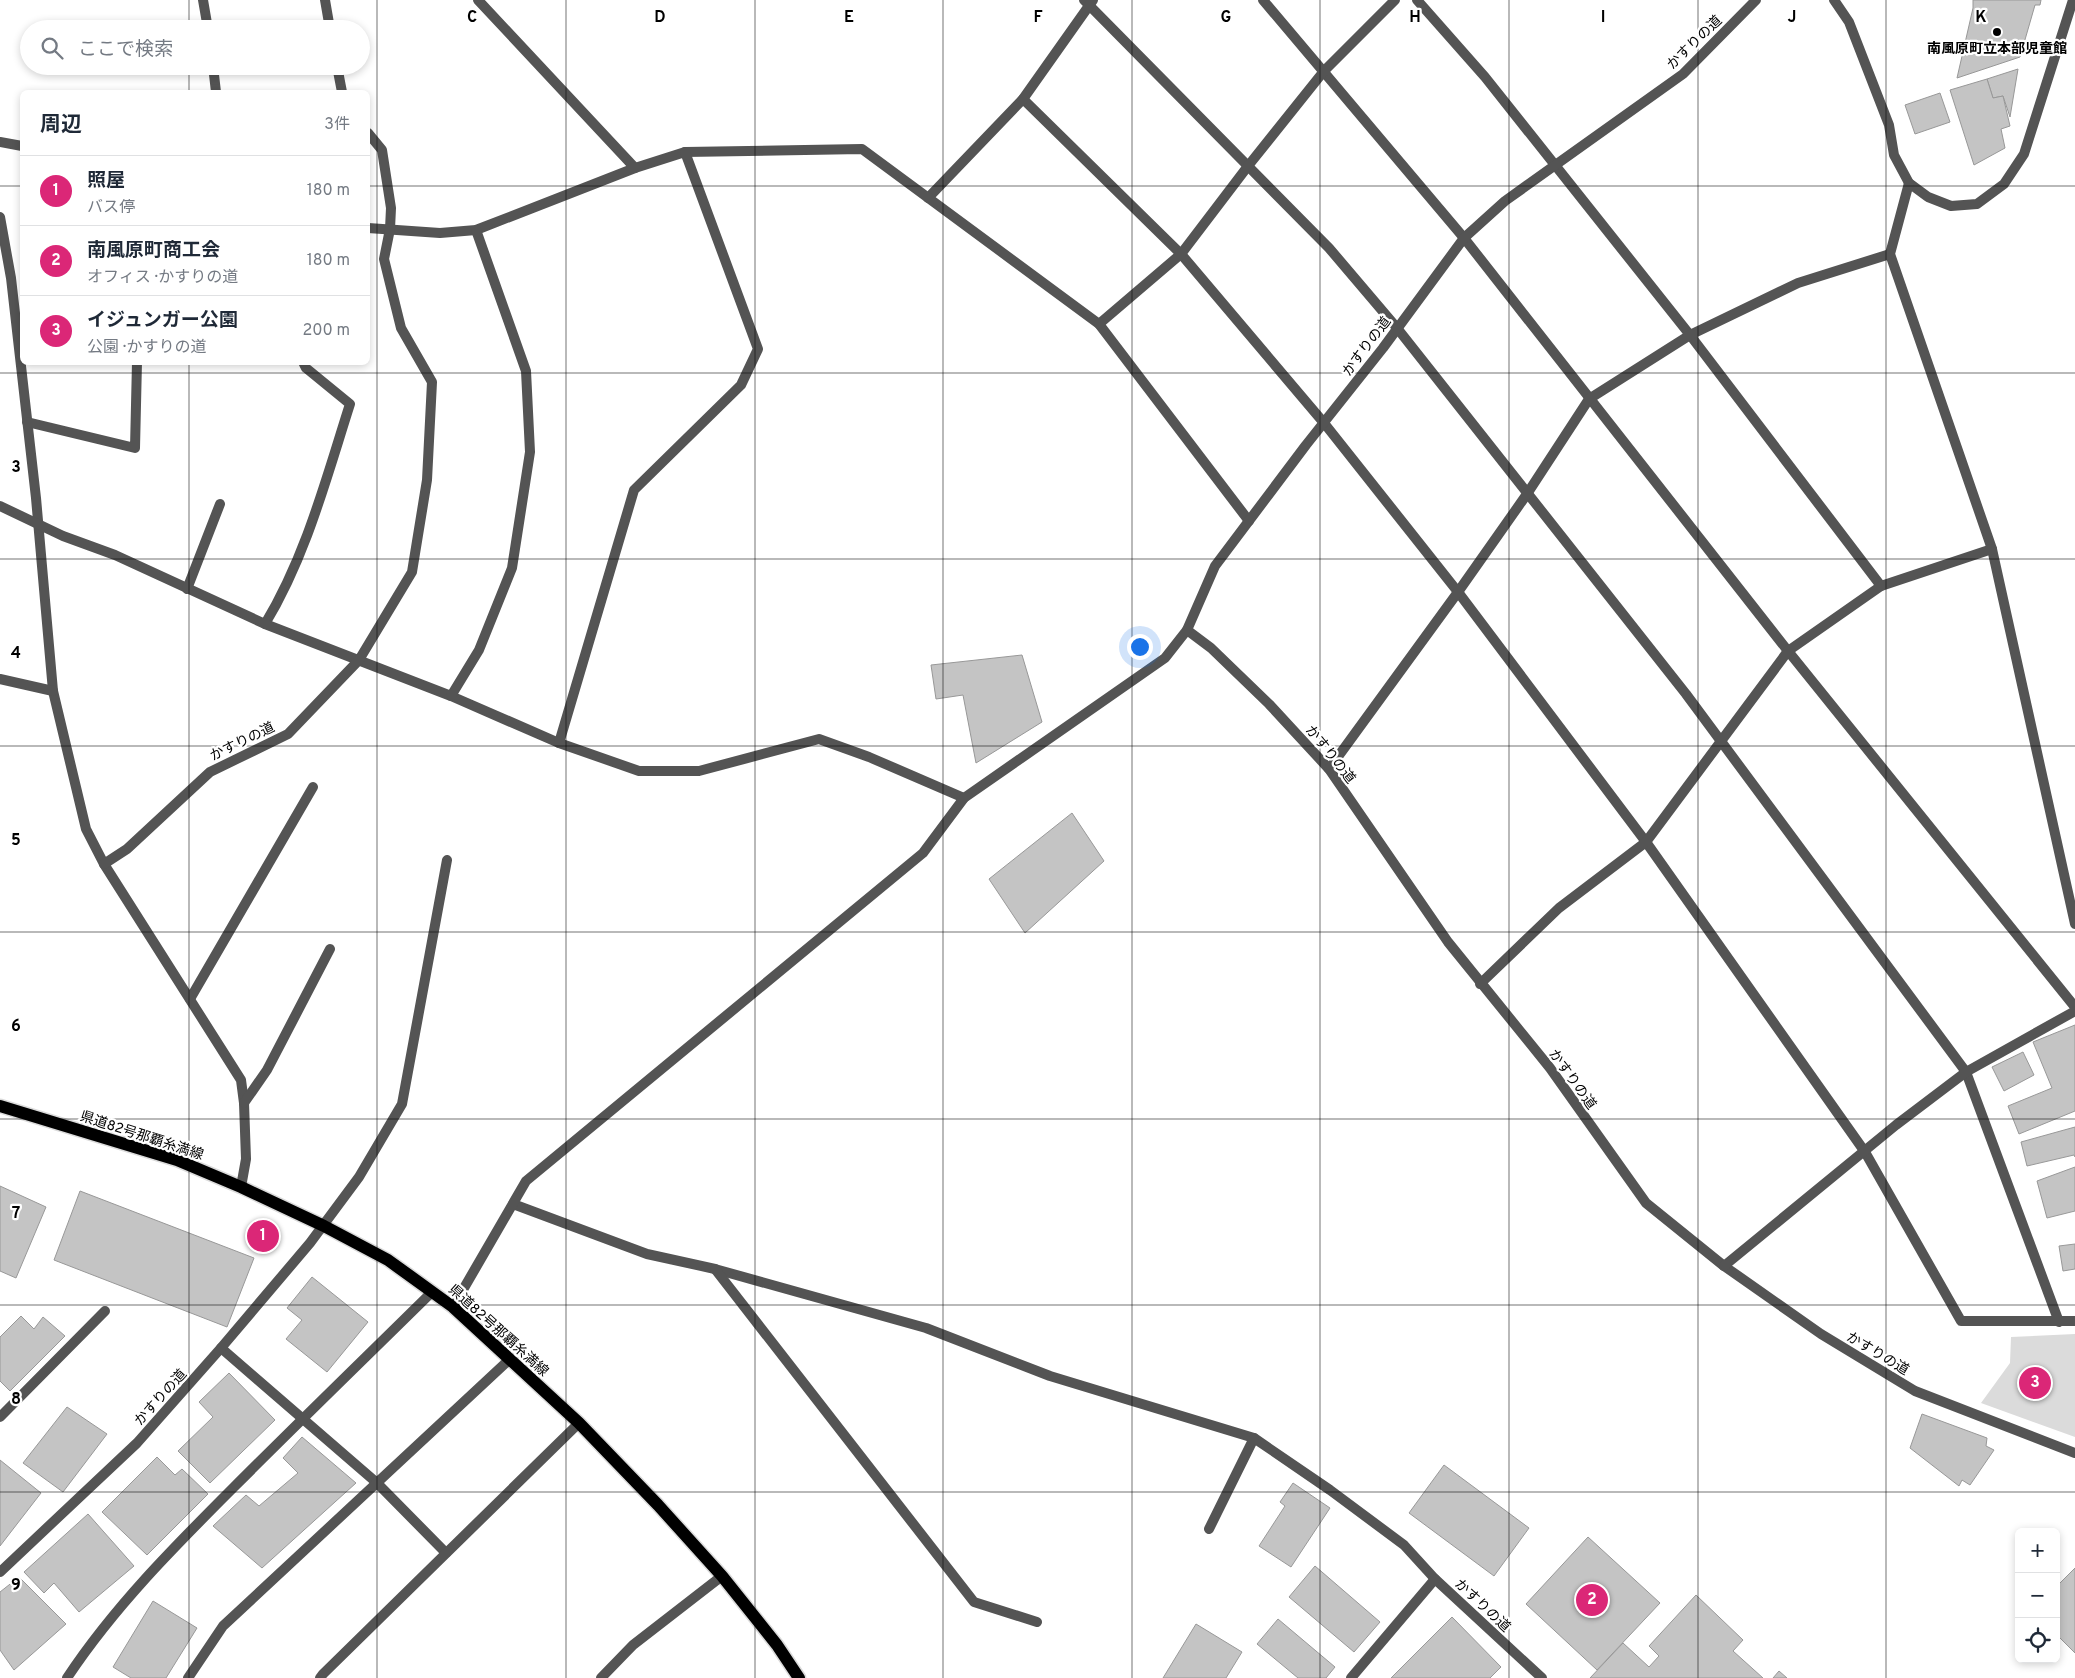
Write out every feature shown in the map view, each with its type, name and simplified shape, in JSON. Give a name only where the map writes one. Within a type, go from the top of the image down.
[{"type":"main road","name":"県道82号那覇糸満線","points":[[0,1106],[177,1160],[241,1187],[324,1226],[388,1260],[453,1307],[579,1423],[658,1505],[722,1576],[777,1645],[799,1678]]},
{"type":"street","points":[[203,0],[206,20]]},
{"type":"street","points":[[325,0],[328,20]]},
{"type":"street","points":[[478,0],[635,168]]},
{"type":"street","points":[[1263,0],[1464,238],[1788,651],[2075,1007]]},
{"type":"street","points":[[1099,324],[1181,254],[1324,71],[1395,0]]},
{"type":"street","points":[[1418,0],[1485,77],[1690,335],[1881,586]]},
{"type":"street","name":"かすりの道","points":[[1756,0],[1684,74],[1505,200],[1464,238],[1215,566],[1187,630],[1211,648],[1269,704],[1329,769],[1448,942],[1480,984],[1550,1068],[1646,1203],[1724,1266],[1821,1334],[1915,1391],[2075,1453]]},
{"type":"street","points":[[1834,0],[1849,22],[1889,126],[1894,155],[1909,182],[1928,197],[1951,206],[1978,204],[2004,184],[2024,154],[2073,0]]},
{"type":"street","points":[[928,198],[1023,99],[1088,2],[1329,248],[1397,328],[1680,687],[1966,1072],[2059,1322]]},
{"type":"street","points":[[214,75],[216,90]]},
{"type":"street","points":[[339,75],[342,90]]},
{"type":"street","points":[[1023,99],[1181,254],[1324,422],[1458,592],[1646,842],[1865,1152],[1961,1321],[2075,1321]]},
{"type":"street","name":"かすりの道","points":[[104,864],[127,849],[210,772],[288,734],[359,660],[412,572],[427,480],[432,382],[401,328],[384,259],[390,229],[391,208],[382,150],[370,135]]},
{"type":"street","points":[[0,142],[20,146]]},
{"type":"street","points":[[370,228],[440,233],[476,230],[635,168],[685,152],[862,149],[1099,324],[1249,521]]},
{"type":"street","points":[[559,743],[634,490],[741,385],[758,349],[685,152]]},
{"type":"street","points":[[1909,182],[1890,254],[1992,549],[2075,924]]},
{"type":"street","points":[[1,222],[11,278],[20,359]]},
{"type":"street","points":[[451,696],[479,650],[512,568],[530,452],[526,371],[476,230]]},
{"type":"street","points":[[1329,769],[1527,494],[1589,398],[1690,335],[1798,283],[1890,254]]},
{"type":"street","points":[[21,365],[53,691],[86,829],[104,864],[241,1080],[244,1103],[246,1159],[241,1187]]},
{"type":"street","points":[[27,422],[135,448],[136,365]]},
{"type":"street","points":[[265,624],[279,601],[312,524],[350,404],[304,365]]},
{"type":"street","points":[[187,589],[220,504]]},
{"type":"street","points":[[0,506],[38,525],[115,555],[265,624],[451,696],[559,743],[639,771],[700,771],[819,740],[869,757],[964,798]]},
{"type":"street","points":[[1480,984],[1559,908],[1646,842],[1788,651],[1881,586],[1992,549]]},
{"type":"street","points":[[453,1307],[526,1181],[923,853],[964,798],[1165,658],[1187,630]]},
{"type":"street","points":[[0,679],[53,691]]},
{"type":"street","points":[[190,999],[313,787]]},
{"type":"street","name":"かすりの道","points":[[1,1569],[137,1443],[221,1348],[324,1226],[358,1177],[402,1104],[447,860]]},
{"type":"street","points":[[244,1103],[267,1070],[330,949]]},
{"type":"street","points":[[1724,1266],[1966,1072],[2075,1011]]},
{"type":"street","points":[[514,1204],[647,1254],[715,1269],[926,1328],[1050,1376],[1254,1438],[1330,1490],[1404,1545],[1435,1578]]},
{"type":"street","points":[[715,1269],[974,1602],[1037,1622]]},
{"type":"street","points":[[67,1678],[84,1652],[155,1566],[432,1292]]},
{"type":"street","points":[[0,1417],[105,1311]]},
{"type":"street","points":[[221,1348],[378,1484],[446,1553]]},
{"type":"street","points":[[188,1678],[223,1626],[378,1484],[510,1359]]},
{"type":"street","points":[[320,1678],[579,1423]]},
{"type":"street","points":[[1209,1529],[1254,1438]]},
{"type":"street","points":[[601,1678],[633,1645],[722,1576]]},
{"type":"street","name":"かすりの道","points":[[1351,1678],[1435,1578],[1542,1678]]},
{"type":"shaded area","points":[[2075,1334],[2075,1437],[1981,1403],[2010,1363],[2011,1337]]},
{"type":"building","name":"南風原町立本部児童館","points":[[1973,0],[2041,0],[2040,5],[2035,5],[2020,57],[1957,78],[1973,8]]},
{"type":"building","points":[[2018,69],[2010,117],[2003,96],[1993,98],[1987,79]]},
{"type":"building","points":[[1987,79],[1993,98],[2003,96],[2010,126],[2001,129],[2005,148],[1974,165],[1950,90]]},
{"type":"building","points":[[1940,93],[1950,122],[1915,134],[1905,105]]},
{"type":"building","points":[[1022,655],[1042,722],[976,763],[963,695],[936,699],[931,665]]},
{"type":"building","points":[[1072,813],[1104,861],[1025,933],[989,879]]},
{"type":"building","points":[[2075,1025],[2075,1111],[2019,1134],[2008,1106],[2052,1088],[2033,1042]]},
{"type":"building","points":[[2023,1052],[2034,1075],[2004,1091],[1992,1067]]},
{"type":"building","points":[[2075,1127],[2075,1157],[2074,1155],[2027,1166],[2021,1142]]},
{"type":"building","points":[[2075,1167],[2075,1211],[2047,1218],[2037,1181]]},
{"type":"building","points":[[0,1186],[46,1207],[16,1278],[0,1271]]},
{"type":"building","points":[[80,1191],[254,1258],[227,1327],[54,1260]]},
{"type":"building","points":[[2075,1244],[2075,1269],[2063,1271],[2059,1246]]},
{"type":"building","points":[[312,1277],[368,1322],[327,1372],[286,1339],[302,1320],[287,1308]]},
{"type":"building","points":[[21,1316],[34,1329],[43,1317],[65,1336],[10,1391],[0,1381],[0,1337]]},
{"type":"building","points":[[229,1373],[275,1420],[210,1483],[178,1451],[213,1417],[199,1402]]},
{"type":"building","points":[[67,1407],[107,1434],[63,1492],[23,1463]]},
{"type":"building","points":[[1922,1414],[1987,1438],[1986,1446],[1994,1450],[1970,1485],[1962,1480],[1959,1486],[1910,1448]]},
{"type":"building","points":[[302,1437],[356,1483],[262,1568],[213,1526],[246,1495],[259,1506],[298,1473],[283,1458]]},
{"type":"building","points":[[157,1457],[175,1475],[182,1469],[208,1494],[147,1555],[102,1512]]},
{"type":"building","points":[[0,1460],[41,1493],[0,1546]]},
{"type":"building","points":[[1444,1465],[1529,1528],[1494,1576],[1409,1513]]},
{"type":"building","points":[[1293,1483],[1330,1508],[1291,1567],[1259,1546],[1285,1506],[1280,1502]]},
{"type":"building","points":[[88,1514],[134,1566],[79,1612],[54,1583],[44,1593],[24,1572]]},
{"type":"building","points":[[1588,1537],[1660,1603],[1597,1670],[1526,1604]]},
{"type":"building","points":[[1315,1566],[1380,1622],[1354,1652],[1289,1597]]},
{"type":"building","points":[[2075,1568],[2075,1653],[2060,1638],[2060,1583]]},
{"type":"building","points":[[19,1577],[66,1624],[14,1670],[0,1650],[0,1592]]},
{"type":"building","points":[[1696,1595],[1743,1640],[1733,1651],[1763,1678],[1590,1678],[1623,1643],[1649,1667],[1659,1656],[1649,1646]]},
{"type":"building","points":[[153,1601],[197,1628],[166,1678],[131,1678],[113,1667]]},
{"type":"building","points":[[1452,1617],[1501,1667],[1490,1678],[1391,1678]]},
{"type":"building","points":[[1278,1619],[1335,1667],[1326,1678],[1298,1678],[1257,1644]]},
{"type":"building","points":[[1196,1624],[1242,1652],[1226,1678],[1163,1678]]},
{"type":"building","points":[[1779,1671],[1787,1678],[1773,1678]]},
{"type":"place","name":"南風原町立本部児童館","points":[[1997,32]]},
{"type":"place","name":"照屋","points":[[263,1236]]},
{"type":"place","name":"イジュンガー公園","points":[[2035,1383]]},
{"type":"place","name":"南風原町商工会","points":[[1592,1600]]}]
